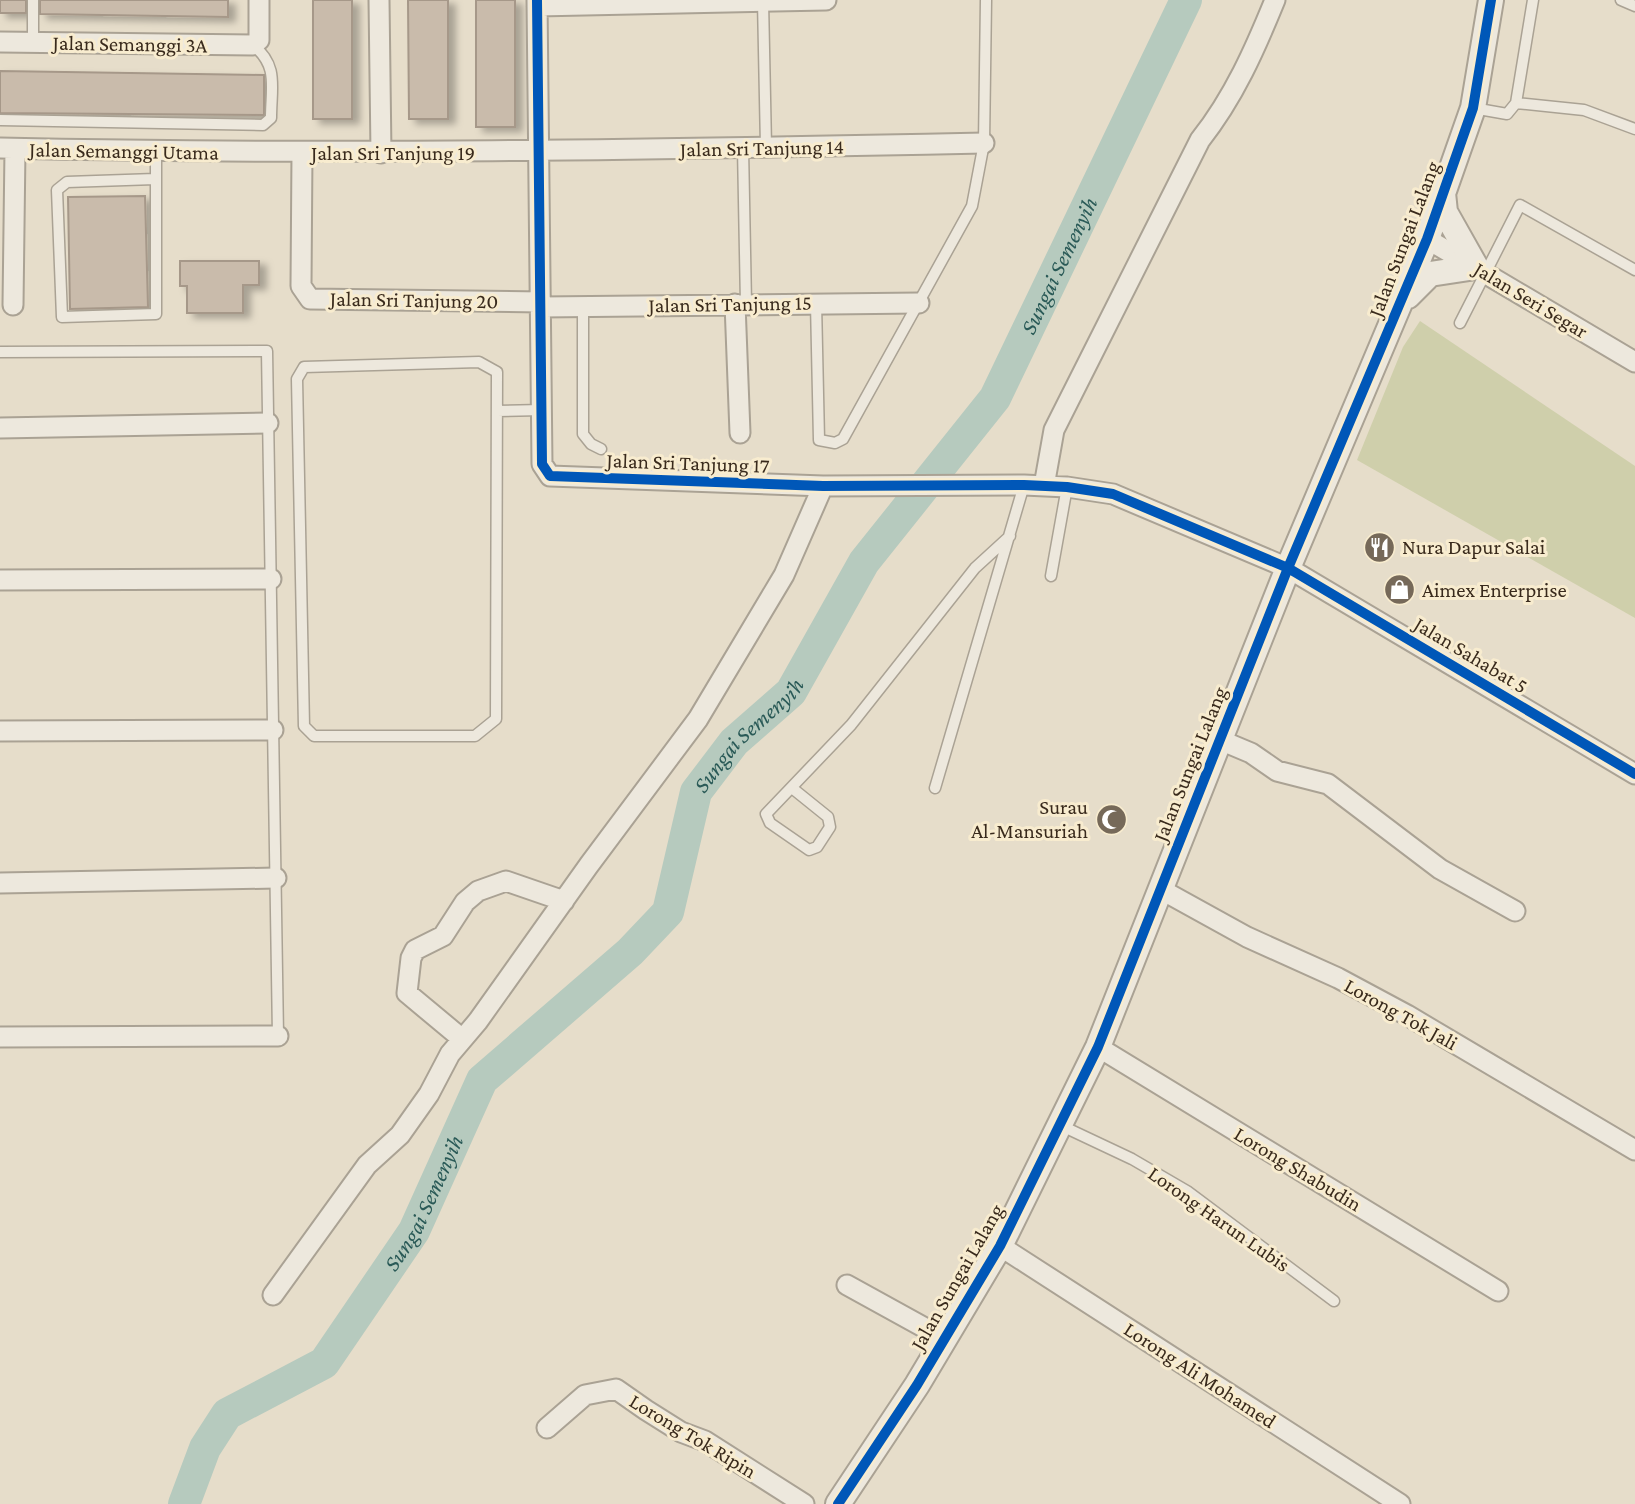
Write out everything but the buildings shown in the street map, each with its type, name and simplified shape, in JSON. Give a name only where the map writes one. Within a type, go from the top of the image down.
[{"type":"street","points":[[256,42],[259,0]]},
{"type":"street","points":[[379,0],[381,153]]},
{"type":"street","points":[[537,3],[826,0]]},
{"type":"street","points":[[1044,486],[1054,430],[1200,140],[1217,118],[1250,60],[1275,0]]},
{"type":"street","name":"Jalan Sungai Lalang","points":[[838,1504],[1000,1246],[1062,1126],[1098,1047],[1288,568],[1427,239],[1473,108],[1491,0]]},
{"type":"street","name":"Jalan Sri Tanjung 17","points":[[537,3],[542,464],[550,476],[823,486],[1067,487],[1113,494],[1288,568]]},
{"type":"street","name":"Jalan Semanggi 3A","points":[[0,42],[256,42]]},
{"type":"street","name":"Jalan Sri Tanjung 14","points":[[539,152],[984,143]]},
{"type":"street","points":[[7,148],[13,305]]},
{"type":"street","name":"Jalan Semanggi Utama","points":[[7,148],[248,154]]},
{"type":"street","name":"Jalan Sri Tanjung 19","points":[[248,154],[539,152]]},
{"type":"street","name":"Jalan Sri Tanjung 20","points":[[302,153],[301,286],[310,299],[541,304]]},
{"type":"street","points":[[1401,304],[1430,274],[1480,270],[1445,212],[1443,192]]},
{"type":"street","name":"Jalan Seri Segar","points":[[1427,239],[1635,362]]},
{"type":"street","name":"Jalan Sri Tanjung 15","points":[[541,304],[583,306],[919,303]]},
{"type":"street","points":[[740,304],[740,433]]},
{"type":"street","points":[[0,428],[268,423]]},
{"type":"street","points":[[273,1295],[367,1165],[400,1135],[429,1094],[461,1038],[478,1021],[712,697],[783,575],[823,486]]},
{"type":"street","name":"Jalan Sahabat 5","points":[[1288,568],[1634,772]]},
{"type":"street","points":[[0,580],[271,579]]},
{"type":"street","points":[[0,731],[273,730]]},
{"type":"street","points":[[1220,740],[1251,753],[1277,771],[1328,784],[1440,869],[1515,911]]},
{"type":"street","points":[[0,883],[276,878]]},
{"type":"street","points":[[461,1038],[407,993],[411,958],[415,950],[443,936],[465,902],[478,891],[506,881],[564,901]]},
{"type":"street","name":"Lorong Tok Jali","points":[[1160,890],[1247,937],[1338,978],[1407,1014],[1635,1150]]},
{"type":"street","points":[[0,1037],[278,1036]]},
{"type":"street","name":"Lorong Shabudin","points":[[1098,1047],[1498,1291]]},
{"type":"street","name":"Lorong Ali Mohamed","points":[[1000,1246],[1400,1504]]},
{"type":"street","points":[[848,1284],[944,1339]]},
{"type":"street","name":"Lorong Tok Ripin","points":[[547,1428],[585,1395],[616,1389],[669,1424],[705,1441],[804,1504]]},
{"type":"lane","points":[[33,0],[33,42]]},
{"type":"lane","points":[[816,302],[819,440],[827,444],[843,439],[972,206],[984,143],[986,0]]},
{"type":"lane","points":[[1473,108],[1507,114],[1516,103],[1533,0]]},
{"type":"lane","points":[[1621,0],[1635,6]]},
{"type":"lane","points":[[766,148],[771,1]]},
{"type":"lane","points":[[0,120],[263,125],[271,118],[271,68],[269,58],[256,42]]},
{"type":"lane","points":[[1516,103],[1584,110],[1635,129]]},
{"type":"lane","points":[[740,304],[743,148]]},
{"type":"lane","points":[[155,179],[67,182],[57,190],[62,317],[156,314],[156,152]]},
{"type":"lane","points":[[1460,323],[1480,270],[1520,205],[1635,270]]},
{"type":"lane","name":"Jalan Sri Tanjung 17","points":[[583,306],[583,434],[591,444],[601,449]]},
{"type":"lane","points":[[0,352],[267,351],[278,1036]]},
{"type":"lane","points":[[479,362],[497,372],[498,411],[496,719],[475,736],[314,736],[304,726],[297,379],[304,367],[330,364],[479,362]]},
{"type":"lane","points":[[498,411],[542,410]]},
{"type":"lane","points":[[935,788],[1024,485]]},
{"type":"lane","points":[[1051,576],[1067,487]]},
{"type":"lane","points":[[792,788],[828,817],[830,827],[817,847],[809,850],[770,823],[766,814],[851,725],[975,568],[1010,536]]},
{"type":"lane","name":"Lorong Harun Lubis","points":[[1062,1126],[1132,1159],[1187,1191],[1334,1301]]},
{"type":"green space","points":[[1420,321],[1635,466],[1635,618],[1357,460],[1403,347]]},
{"type":"waterway","name":"Sungai Semenyih","points":[[184,1504],[205,1448],[227,1414],[324,1363],[414,1231],[482,1080],[630,952],[668,912],[696,792],[734,742],[791,692],[864,562],[995,398],[1186,0]]},
{"type":"cycle path","points":[[537,0],[542,464],[550,476],[823,486],[1024,485],[1067,487],[1113,494],[1288,568],[1635,774]]},
{"type":"cycle path","points":[[838,1504],[917,1385],[1000,1246],[1098,1047],[1288,568],[1427,239],[1473,108],[1491,0]]},
{"type":"place","name":"Nura Dapur Salai","points":[[1379,547]]},
{"type":"place","name":"Aimex Enterprise","points":[[1399,590]]},
{"type":"place","name":"Surau Al-Mansuriah","points":[[1111,819]]}]
